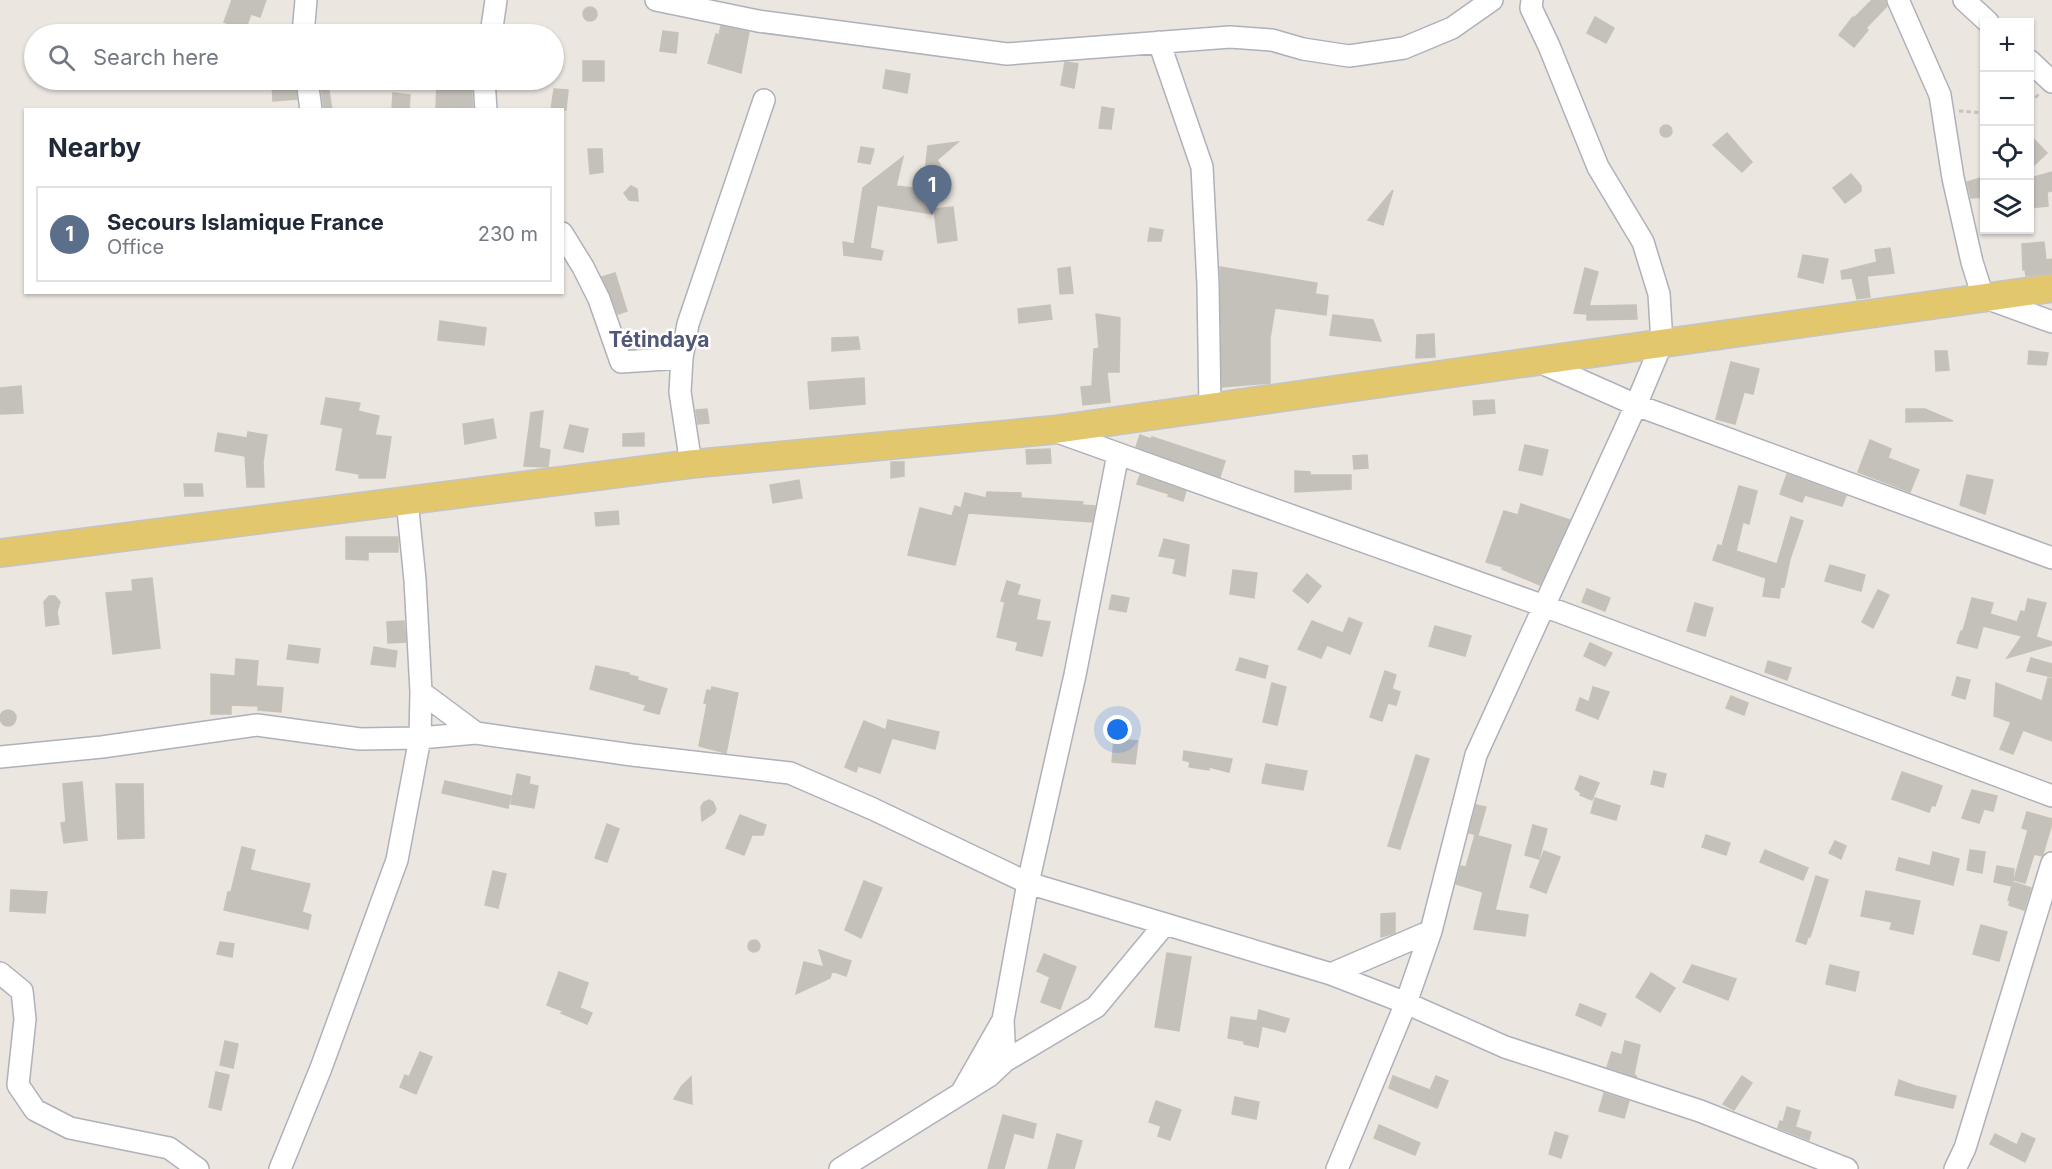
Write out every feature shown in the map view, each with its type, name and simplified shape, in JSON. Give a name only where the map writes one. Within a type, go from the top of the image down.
[{"type":"main road","points":[[0,553],[691,464],[1052,430],[2052,288]]},
{"type":"street","points":[[304,24],[306,0]]},
{"type":"street","points":[[492,24],[496,0]]},
{"type":"street","points":[[656,0],[758,21],[1007,54],[1240,38],[1272,40],[1303,49],[1349,56],[1404,48],[1452,28],[1492,0]]},
{"type":"street","points":[[1340,1167],[1406,1003],[1431,931],[1476,755],[1636,405],[1662,343],[1659,294],[1643,242],[1598,167],[1549,46],[1531,8],[1532,0]]},
{"type":"street","points":[[1898,0],[1940,96],[1953,178],[1972,262],[1983,297],[2052,322]]},
{"type":"street","points":[[1964,0],[1984,18]]},
{"type":"street","points":[[1159,42],[1202,167],[1208,285],[1210,408]]},
{"type":"street","points":[[2034,65],[2052,81]]},
{"type":"street","points":[[309,90],[312,108]]},
{"type":"street","points":[[485,90],[486,108]]},
{"type":"street","points":[[691,464],[681,392],[682,358],[688,324],[764,100]]},
{"type":"street","points":[[564,236],[599,299],[621,362],[682,358]]},
{"type":"street","points":[[1537,361],[1636,405],[2052,558]]},
{"type":"street","points":[[1052,430],[1544,606],[2052,796]]},
{"type":"street","points":[[1005,1062],[1003,1020],[1028,883],[1075,675],[1118,454]]},
{"type":"street","points":[[280,1169],[321,1068],[397,860],[420,738],[421,692],[415,580],[407,500]]},
{"type":"street","points":[[421,692],[476,733]]},
{"type":"street","points":[[0,757],[102,747],[257,724],[360,739],[420,738],[476,733],[632,755],[790,773],[873,809],[1028,883],[1331,974],[1406,1003],[1505,1047],[1700,1111],[1847,1169]]},
{"type":"street","points":[[1955,1169],[1965,1149],[2052,863]]},
{"type":"street","points":[[840,1169],[989,1076],[1005,1062],[1096,1007],[1165,924]]},
{"type":"street","points":[[1331,974],[1431,931]]},
{"type":"street","points":[[0,974],[22,991],[25,1019],[18,1085],[35,1110],[70,1128],[169,1148],[198,1169]]},
{"type":"street","points":[[961,1094],[1003,1020]]},
{"type":"building","points":[[232,0],[266,0],[260,17],[251,14],[247,24],[224,22]]},
{"type":"building","points":[[1872,0],[1885,0],[1887,6],[1866,28],[1868,30],[1854,47],[1839,35],[1853,17]]},
{"type":"building","points":[[590,7],[595,9],[597,14],[595,19],[590,21],[585,19],[583,14],[585,9]]},
{"type":"building","points":[[1595,17],[1614,28],[1606,43],[1587,33]]},
{"type":"building","points":[[721,26],[749,32],[741,73],[708,63],[716,34],[719,35]]},
{"type":"building","points":[[663,31],[678,33],[676,53],[660,51]]},
{"type":"building","points":[[583,61],[604,61],[604,81],[583,81]]},
{"type":"building","points":[[1065,62],[1078,64],[1074,88],[1061,85]]},
{"type":"building","points":[[886,70],[910,74],[907,93],[883,88]]},
{"type":"building","points":[[272,90],[296,90],[297,99],[273,101]]},
{"type":"building","points":[[322,90],[329,90],[332,108],[324,108]]},
{"type":"building","points":[[437,90],[472,90],[473,108],[436,108]]},
{"type":"building","points":[[554,90],[568,90],[566,110],[551,108]]},
{"type":"building","points":[[393,93],[410,95],[409,108],[392,108]]},
{"type":"building","points":[[1102,107],[1114,109],[1111,129],[1099,128]]},
{"type":"building","points":[[1668,125],[1671,126],[1671,136],[1664,137],[1661,136],[1660,129],[1661,126]]},
{"type":"building","points":[[1727,133],[1752,162],[1742,172],[1713,145]]},
{"type":"building","points":[[2034,139],[2047,153],[2034,165]]},
{"type":"building","points":[[958,142],[937,160],[944,171],[942,175],[949,182],[934,209],[953,207],[957,240],[938,243],[934,210],[932,214],[877,205],[870,248],[883,251],[881,260],[844,255],[843,242],[854,244],[863,188],[903,157],[896,186],[923,189],[928,146]]},
{"type":"building","points":[[861,147],[874,149],[870,164],[858,162]]},
{"type":"building","points":[[588,149],[602,149],[603,172],[590,174]]},
{"type":"building","points":[[2052,172],[2052,191],[2047,192],[2048,206],[2034,208],[2034,177]]},
{"type":"building","points":[[1851,174],[1861,186],[1861,191],[1845,203],[1833,188]]},
{"type":"building","points":[[1980,178],[1980,197],[1971,198],[1967,182]]},
{"type":"building","points":[[631,186],[637,189],[638,201],[629,200],[624,193]]},
{"type":"building","points":[[1393,190],[1383,225],[1368,220]]},
{"type":"building","points":[[1150,228],[1163,230],[1161,241],[1148,241]]},
{"type":"building","points":[[2044,242],[2046,260],[2052,259],[2052,273],[2026,276],[2023,270],[2022,244]]},
{"type":"building","points":[[1890,248],[1894,273],[1867,276],[1870,297],[1857,299],[1852,278],[1842,279],[1841,271],[1877,262],[1875,250]]},
{"type":"building","points":[[1803,255],[1828,259],[1823,283],[1798,277]]},
{"type":"building","points":[[1070,267],[1073,293],[1060,294],[1058,269]]},
{"type":"building","points":[[1220,267],[1317,283],[1315,294],[1328,296],[1326,315],[1275,308],[1270,338],[1270,383],[1222,387]]},
{"type":"building","points":[[1585,268],[1598,272],[1589,306],[1636,305],[1637,319],[1587,320],[1587,314],[1574,313]]},
{"type":"building","points":[[615,273],[627,311],[618,314],[602,277]]},
{"type":"building","points":[[1050,305],[1052,319],[1019,323],[1018,309]]},
{"type":"building","points":[[1096,314],[1120,318],[1119,372],[1107,372],[1110,402],[1083,405],[1081,387],[1092,386],[1094,349],[1099,348]]},
{"type":"building","points":[[1333,315],[1373,320],[1381,341],[1330,335]]},
{"type":"building","points":[[440,321],[486,328],[484,345],[438,340]]},
{"type":"building","points":[[1434,334],[1435,357],[1416,358],[1417,335]]},
{"type":"building","points":[[858,337],[860,349],[832,351],[832,338]]},
{"type":"building","points":[[1935,351],[1947,351],[1949,370],[1936,371]]},
{"type":"building","points":[[2029,351],[2048,353],[2046,365],[2028,364]]},
{"type":"building","points":[[1731,362],[1759,369],[1753,394],[1744,392],[1735,424],[1716,419]]},
{"type":"building","points":[[864,378],[865,404],[810,409],[808,382]]},
{"type":"building","points":[[21,386],[23,413],[0,414],[0,388]]},
{"type":"building","points":[[326,398],[360,403],[358,411],[379,416],[375,435],[391,437],[385,478],[359,478],[359,474],[336,470],[343,428],[321,424]]},
{"type":"building","points":[[1494,400],[1495,413],[1474,415],[1473,401]]},
{"type":"building","points":[[707,409],[709,423],[698,424],[696,410]]},
{"type":"building","points":[[1906,409],[1925,409],[1953,421],[1906,422]]},
{"type":"building","points":[[543,411],[539,448],[550,450],[548,467],[524,466],[531,413]]},
{"type":"building","points":[[493,419],[496,438],[465,444],[463,424]]},
{"type":"building","points":[[570,425],[588,429],[583,452],[564,448]]},
{"type":"building","points":[[248,432],[267,435],[263,462],[264,487],[247,487],[245,456],[215,451],[218,433],[247,438]]},
{"type":"building","points":[[644,433],[644,446],[623,446],[623,434]]},
{"type":"building","points":[[1140,435],[1225,461],[1220,477],[1136,447]]},
{"type":"building","points":[[1870,440],[1891,449],[1888,458],[1919,470],[1910,492],[1858,472]]},
{"type":"building","points":[[1525,445],[1548,450],[1542,475],[1519,470]]},
{"type":"building","points":[[1050,449],[1051,463],[1027,464],[1026,450]]},
{"type":"building","points":[[1367,455],[1368,468],[1354,469],[1353,456]]},
{"type":"building","points":[[891,462],[904,462],[904,476],[891,478]]},
{"type":"building","points":[[1295,471],[1310,472],[1310,475],[1351,475],[1351,489],[1295,492]]},
{"type":"building","points":[[1787,474],[1846,496],[1842,506],[1805,495],[1802,502],[1780,494]]},
{"type":"building","points":[[1140,475],[1186,491],[1183,501],[1137,484]]},
{"type":"building","points":[[1967,475],[1993,480],[1985,514],[1960,505]]},
{"type":"building","points":[[799,480],[802,498],[773,503],[770,485]]},
{"type":"building","points":[[184,484],[202,484],[203,496],[185,496]]},
{"type":"building","points":[[1739,486],[1757,491],[1749,524],[1743,522],[1736,551],[1777,564],[1791,517],[1803,521],[1779,598],[1763,596],[1766,578],[1713,560],[1718,545],[1722,546]]},
{"type":"building","points":[[987,492],[1021,493],[1021,498],[1083,502],[1082,505],[1095,506],[1092,522],[968,513],[955,565],[908,555],[920,508],[952,516],[955,506],[961,508],[965,493],[986,498]]},
{"type":"building","points":[[1521,504],[1570,520],[1540,585],[1502,569],[1503,567],[1486,562],[1504,511],[1518,515]]},
{"type":"building","points":[[618,511],[619,524],[596,526],[595,513]]},
{"type":"building","points":[[346,537],[398,537],[398,552],[368,552],[368,560],[346,559]]},
{"type":"building","points":[[1164,539],[1189,545],[1185,576],[1173,573],[1176,559],[1159,556]]},
{"type":"building","points":[[1830,565],[1865,575],[1861,591],[1825,581]]},
{"type":"building","points":[[1233,570],[1257,573],[1254,598],[1230,594]]},
{"type":"building","points":[[1307,574],[1321,586],[1308,603],[1293,591]]},
{"type":"building","points":[[152,578],[160,648],[113,654],[106,593],[133,591],[132,580]]},
{"type":"building","points":[[1007,581],[1020,585],[1017,595],[1040,600],[1036,620],[1050,622],[1042,656],[1016,650],[1018,642],[997,637],[1005,602],[1001,601]]},
{"type":"building","points":[[1587,589],[1610,598],[1605,611],[1582,602]]},
{"type":"building","points":[[1878,590],[1889,595],[1873,628],[1862,622]]},
{"type":"building","points":[[1112,595],[1129,598],[1126,612],[1109,609]]},
{"type":"building","points":[[49,596],[55,596],[60,602],[57,612],[59,624],[46,626],[44,602]]},
{"type":"building","points":[[1972,598],[1993,603],[1990,614],[2017,622],[2021,611],[2025,612],[2028,599],[2046,603],[2036,637],[2052,642],[2052,645],[2007,658],[2022,636],[1983,626],[1977,648],[1957,643],[1963,631]]},
{"type":"building","points":[[1695,603],[1713,608],[1705,636],[1687,631]]},
{"type":"building","points":[[1349,618],[1362,623],[1350,654],[1327,645],[1321,658],[1298,649],[1312,621],[1343,633]]},
{"type":"building","points":[[404,621],[406,642],[388,643],[387,622]]},
{"type":"building","points":[[1435,626],[1471,636],[1465,656],[1429,646]]},
{"type":"building","points":[[1590,643],[1612,653],[1605,666],[1584,656]]},
{"type":"building","points":[[289,645],[320,649],[318,663],[287,659]]},
{"type":"building","points":[[374,647],[397,651],[395,667],[371,664]]},
{"type":"building","points":[[1240,658],[1268,666],[1265,678],[1236,670]]},
{"type":"building","points":[[2031,658],[2052,664],[2052,677],[2027,671]]},
{"type":"building","points":[[236,659],[258,661],[256,686],[283,688],[281,712],[258,710],[258,706],[231,705],[231,714],[211,714],[211,674],[235,676]]},
{"type":"building","points":[[1768,661],[1791,668],[1787,680],[1765,672]]},
{"type":"building","points":[[596,666],[629,673],[629,675],[638,677],[637,680],[667,689],[659,714],[644,710],[646,705],[590,689]]},
{"type":"building","points":[[1385,671],[1396,675],[1392,689],[1400,692],[1396,705],[1388,703],[1382,721],[1370,717]]},
{"type":"building","points":[[1957,677],[1970,680],[1965,699],[1952,695]]},
{"type":"building","points":[[2048,678],[2052,679],[2052,741],[2023,730],[2013,754],[2000,749],[2011,722],[1994,716],[1996,683],[2042,701]]},
{"type":"building","points":[[1272,683],[1286,687],[1277,725],[1263,722]]},
{"type":"building","points":[[712,687],[738,693],[726,753],[699,746],[707,704],[704,703],[707,690],[711,691]]},
{"type":"building","points":[[1593,687],[1609,692],[1598,719],[1576,710],[1580,698],[1589,702]]},
{"type":"building","points":[[1731,696],[1748,703],[1744,715],[1726,708]]},
{"type":"building","points":[[5,710],[11,710],[16,718],[14,724],[5,726],[0,721],[0,715]]},
{"type":"building","points":[[888,720],[939,732],[935,749],[892,738],[880,773],[858,766],[856,772],[845,767],[864,721],[886,730]]},
{"type":"building","points":[[1114,739],[1138,741],[1135,764],[1112,762]]},
{"type":"building","points":[[1184,751],[1232,759],[1229,772],[1209,767],[1209,770],[1189,767],[1190,762],[1183,760]]},
{"type":"building","points":[[1416,755],[1429,759],[1400,849],[1388,846]]},
{"type":"building","points":[[1266,764],[1307,771],[1303,790],[1262,783]]},
{"type":"building","points":[[1654,771],[1666,774],[1663,787],[1651,784]]},
{"type":"building","points":[[1902,772],[1942,786],[1935,806],[1932,805],[1929,812],[1892,799]]},
{"type":"building","points":[[517,774],[530,777],[529,784],[538,786],[534,808],[511,804]]},
{"type":"building","points":[[1580,776],[1599,783],[1592,800],[1580,795],[1581,793],[1575,789]]},
{"type":"building","points":[[445,781],[511,796],[508,808],[442,793]]},
{"type":"building","points":[[82,782],[87,840],[64,843],[61,823],[66,822],[63,784]]},
{"type":"building","points":[[116,784],[143,784],[144,838],[118,839]]},
{"type":"building","points":[[1972,790],[1997,796],[1993,811],[1984,809],[1979,823],[1962,818]]},
{"type":"building","points":[[1595,798],[1620,806],[1616,820],[1591,813]]},
{"type":"building","points":[[709,800],[713,802],[716,809],[702,821],[701,807]]},
{"type":"building","points":[[1476,805],[1486,807],[1478,835],[1469,833]]},
{"type":"building","points":[[2027,812],[2052,819],[2052,823],[2043,854],[2042,856],[2034,854],[2025,883],[2014,880],[2028,830],[2022,828]]},
{"type":"building","points":[[740,815],[766,825],[763,835],[752,835],[744,855],[726,848]]},
{"type":"building","points":[[607,824],[619,829],[607,862],[595,858]]},
{"type":"building","points":[[1533,825],[1547,829],[1539,859],[1525,855]]},
{"type":"building","points":[[1475,835],[1511,845],[1495,910],[1528,915],[1525,936],[1474,929],[1483,892],[1456,884],[1461,866],[1466,867]]},
{"type":"building","points":[[1706,835],[1730,843],[1726,855],[1702,847]]},
{"type":"building","points":[[1835,841],[1846,846],[1841,859],[1829,853]]},
{"type":"building","points":[[242,847],[255,850],[250,870],[310,884],[302,912],[311,915],[308,929],[224,910]]},
{"type":"building","points":[[1765,850],[1808,868],[1803,880],[1760,862]]},
{"type":"building","points":[[1970,850],[1985,852],[1982,873],[1967,870]]},
{"type":"building","points":[[1544,851],[1560,857],[1546,893],[1530,887]]},
{"type":"building","points":[[1933,852],[1959,859],[1953,885],[1896,870],[1899,858],[1930,866]]},
{"type":"building","points":[[1997,866],[2014,869],[2012,886],[1994,882]]},
{"type":"building","points":[[493,871],[506,874],[498,908],[485,905]]},
{"type":"building","points":[[1816,876],[1828,880],[1806,944],[1796,941]]},
{"type":"building","points":[[864,881],[882,888],[861,938],[845,930]]},
{"type":"building","points":[[2013,882],[2031,888],[2024,910],[2009,905],[2008,900]]},
{"type":"building","points":[[11,890],[47,892],[45,913],[10,911]]},
{"type":"building","points":[[1866,891],[1920,901],[1913,934],[1890,929],[1892,922],[1861,916]]},
{"type":"building","points":[[1395,913],[1395,933],[1381,937],[1381,914]]},
{"type":"building","points":[[1981,925],[2007,932],[1999,961],[1973,954]]},
{"type":"building","points":[[756,940],[760,946],[756,952],[752,952],[748,944]]},
{"type":"building","points":[[220,942],[234,944],[232,957],[217,954]]},
{"type":"building","points":[[819,950],[851,961],[846,976],[832,971],[830,978],[796,994],[804,962],[824,967]]},
{"type":"building","points":[[1167,953],[1191,957],[1179,1031],[1155,1027]]},
{"type":"building","points":[[1044,954],[1076,967],[1060,1009],[1041,1002],[1050,977],[1037,971]]},
{"type":"building","points":[[1692,965],[1736,979],[1728,1000],[1683,982]]},
{"type":"building","points":[[1830,965],[1859,972],[1855,991],[1826,984]]},
{"type":"building","points":[[559,972],[588,983],[580,1008],[592,1013],[587,1024],[547,1005]]},
{"type":"building","points":[[1651,973],[1675,988],[1660,1012],[1636,997]]},
{"type":"building","points":[[1580,1004],[1606,1014],[1601,1026],[1576,1015]]},
{"type":"building","points":[[1259,1010],[1289,1019],[1285,1032],[1262,1026],[1258,1047],[1228,1038],[1231,1017],[1257,1021]]},
{"type":"building","points":[[225,1041],[238,1044],[233,1068],[220,1065]]},
{"type":"building","points":[[1625,1041],[1640,1045],[1634,1074],[1637,1077],[1607,1067],[1612,1052],[1622,1055]]},
{"type":"building","points":[[420,1052],[432,1057],[416,1094],[400,1087],[405,1075],[409,1077]]},
{"type":"building","points":[[216,1072],[229,1075],[221,1110],[209,1107]]},
{"type":"building","points":[[1393,1076],[1430,1090],[1436,1076],[1448,1081],[1437,1108],[1389,1088]]},
{"type":"building","points":[[1742,1076],[1752,1083],[1734,1110],[1723,1104]]},
{"type":"building","points":[[691,1077],[692,1104],[674,1099],[681,1087]]},
{"type":"building","points":[[1899,1080],[1956,1096],[1953,1108],[1895,1095]]},
{"type":"building","points":[[1604,1093],[1629,1101],[1624,1118],[1599,1111]]},
{"type":"building","points":[[1235,1097],[1259,1102],[1256,1119],[1232,1114]]},
{"type":"building","points":[[1156,1101],[1181,1110],[1170,1140],[1158,1136],[1161,1126],[1149,1122]]},
{"type":"building","points":[[1787,1107],[1800,1111],[1795,1127],[1811,1132],[1809,1140],[1778,1128],[1780,1121],[1783,1122]]},
{"type":"building","points":[[1003,1115],[1036,1124],[1033,1138],[1014,1133],[1004,1169],[988,1169]]},
{"type":"building","points":[[1379,1125],[1420,1143],[1415,1155],[1374,1138]]},
{"type":"building","points":[[1555,1132],[1568,1136],[1561,1158],[1549,1154]]},
{"type":"building","points":[[2022,1133],[2035,1139],[2025,1162],[1990,1144],[1995,1134],[2017,1145]]},
{"type":"building","points":[[1057,1134],[1082,1141],[1074,1169],[1048,1169]]},
{"type":"place","name":"Secours Islamique France","points":[[932,215]]},
{"type":"district","name":"Tétindaya","points":[[659,339]]}]
